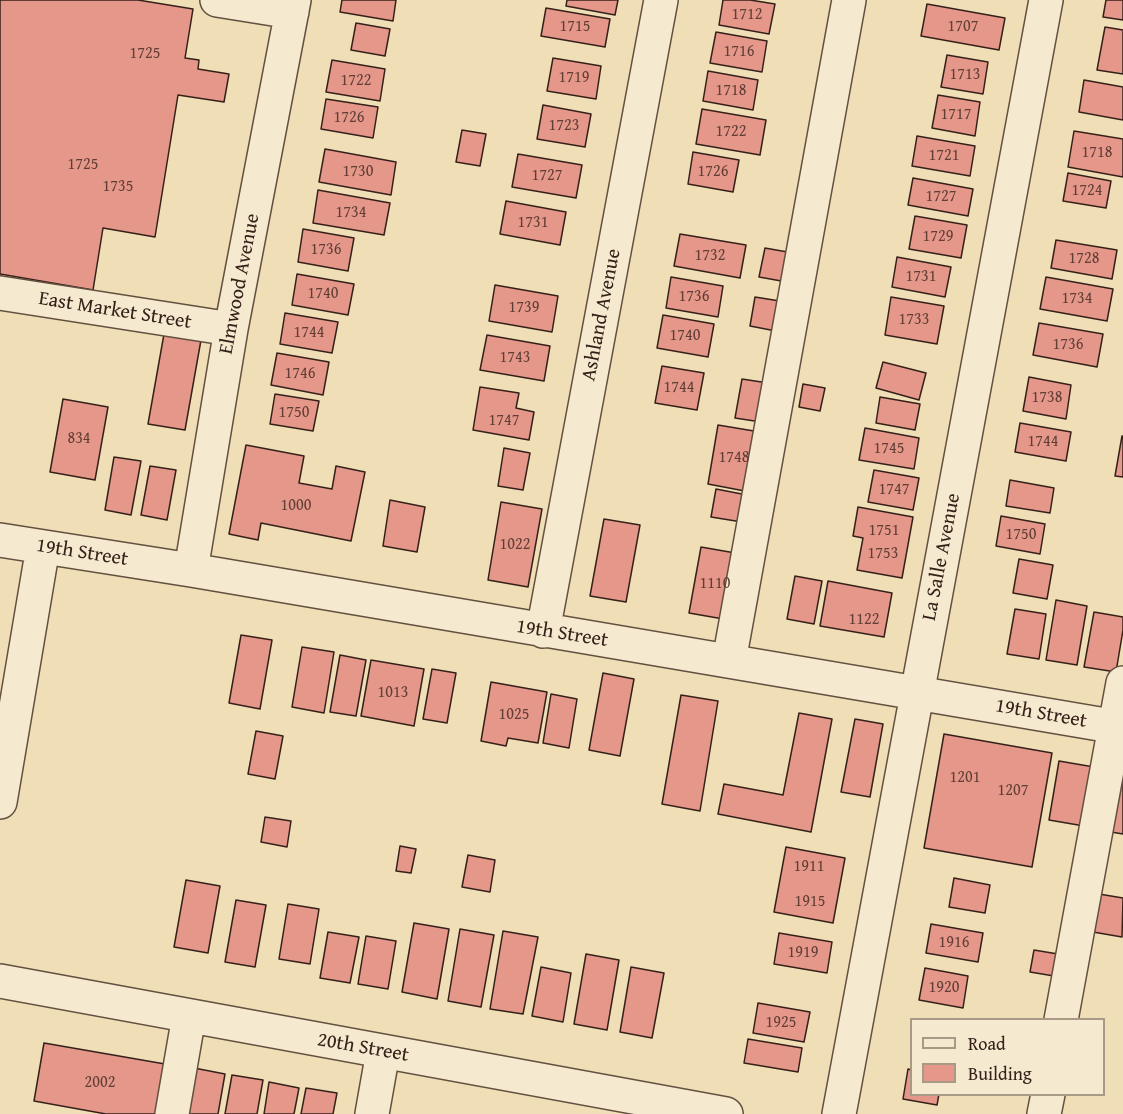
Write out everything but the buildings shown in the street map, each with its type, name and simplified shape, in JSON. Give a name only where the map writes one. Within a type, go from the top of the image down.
[{"type":"street","points":[[217,0],[293,6]]},
{"type":"street","name":"Ashland Avenue","points":[[543,631],[661,0]]},
{"type":"street","points":[[729,661],[849,0]]},
{"type":"street","name":"La Salle Avenue","points":[[838,1114],[1046,0]]},
{"type":"street","name":"Elmwood Avenue","points":[[191,570],[231,328],[293,6]]},
{"type":"street","name":"East Market Street","points":[[0,293],[231,328]]},
{"type":"street","name":"19th Street","points":[[0,540],[191,570],[1119,728]]},
{"type":"street","points":[[0,802],[4,760],[43,547]]},
{"type":"street","points":[[1061,1018],[1119,728],[1123,683]]},
{"type":"street","name":"20th Street","points":[[0,981],[383,1052],[641,1106],[726,1114]]},
{"type":"street","points":[[172,1114],[189,1016]]},
{"type":"street","points":[[372,1114],[383,1052]]},
{"type":"street","points":[[1044,1114],[1048,1096]]}]
